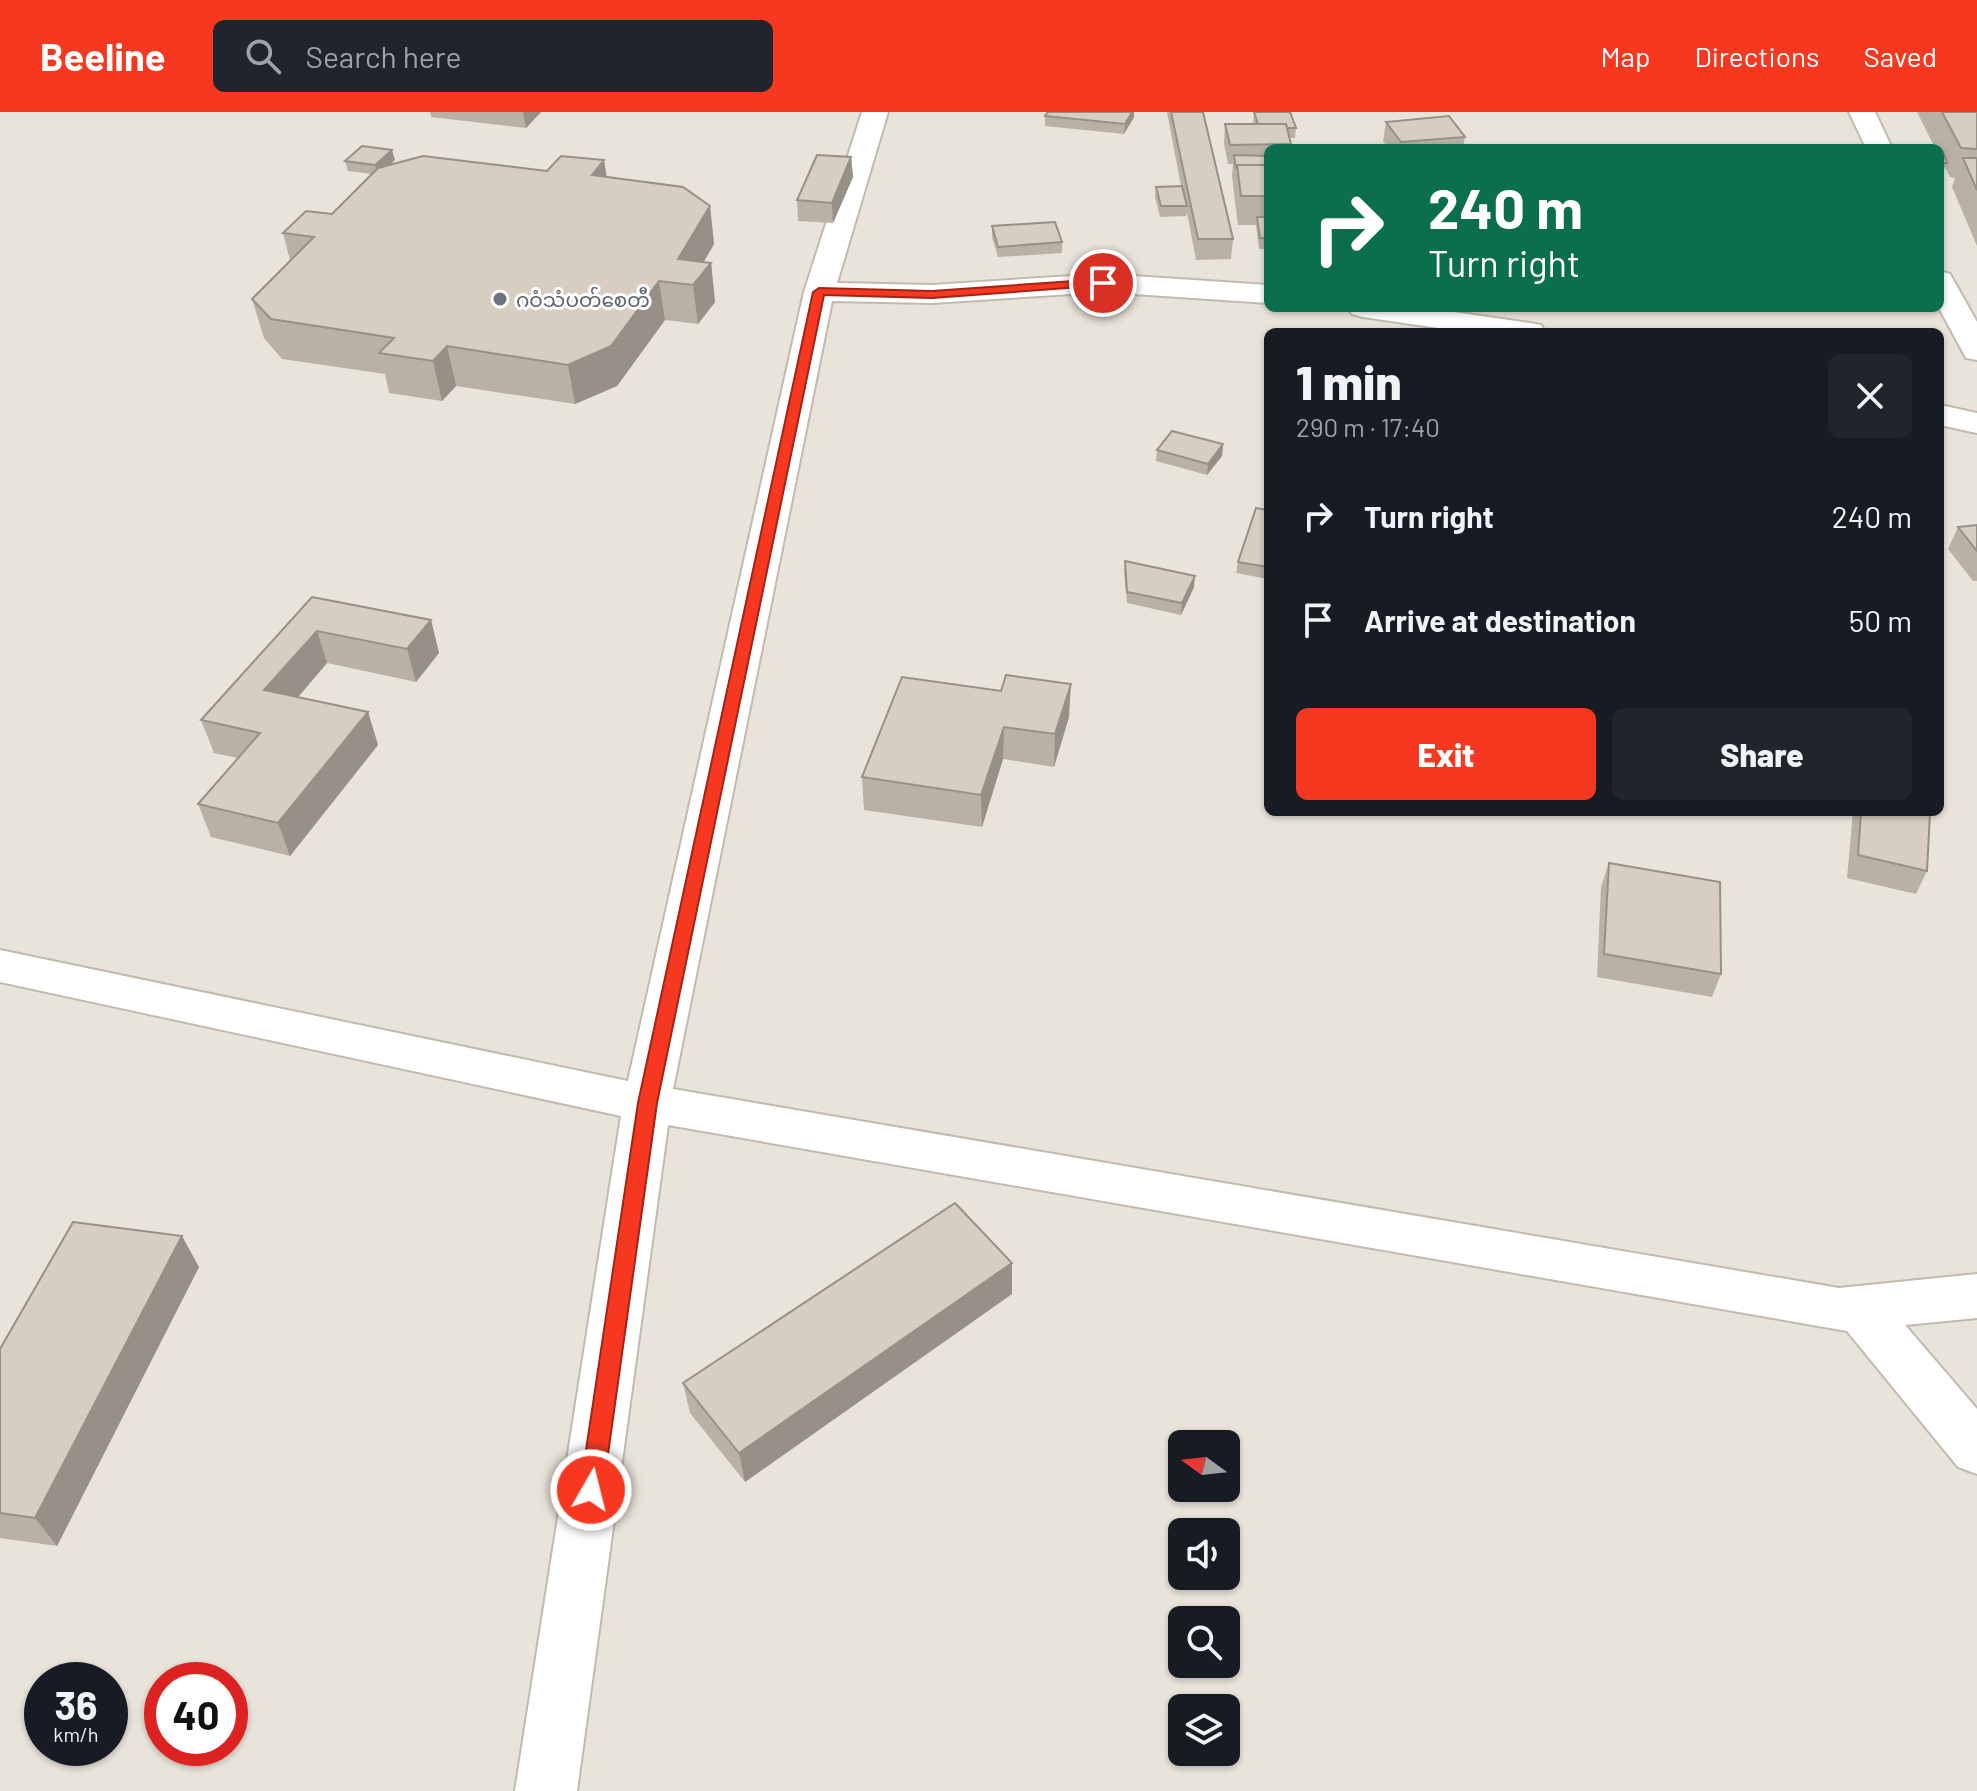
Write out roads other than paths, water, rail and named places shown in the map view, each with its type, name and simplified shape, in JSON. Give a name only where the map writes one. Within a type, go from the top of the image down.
[{"type":"street","points":[[546,1791],[647,1103],[819,292],[875,112]]},
{"type":"street","points":[[1862,112],[1877,144]]},
{"type":"street","points":[[819,292],[932,294],[1103,283],[1264,294]]},
{"type":"street","points":[[1944,288],[1977,351]]},
{"type":"street","points":[[1391,312],[1502,328]]},
{"type":"street","points":[[1944,416],[1977,423]]},
{"type":"street","points":[[0,966],[647,1103],[1839,1310],[1977,1296]]},
{"type":"street","points":[[1858,1307],[1977,1449]]},
{"type":"place","name":"ဂဝံသံပတ်စေတီ","points":[[500,299]]}]
